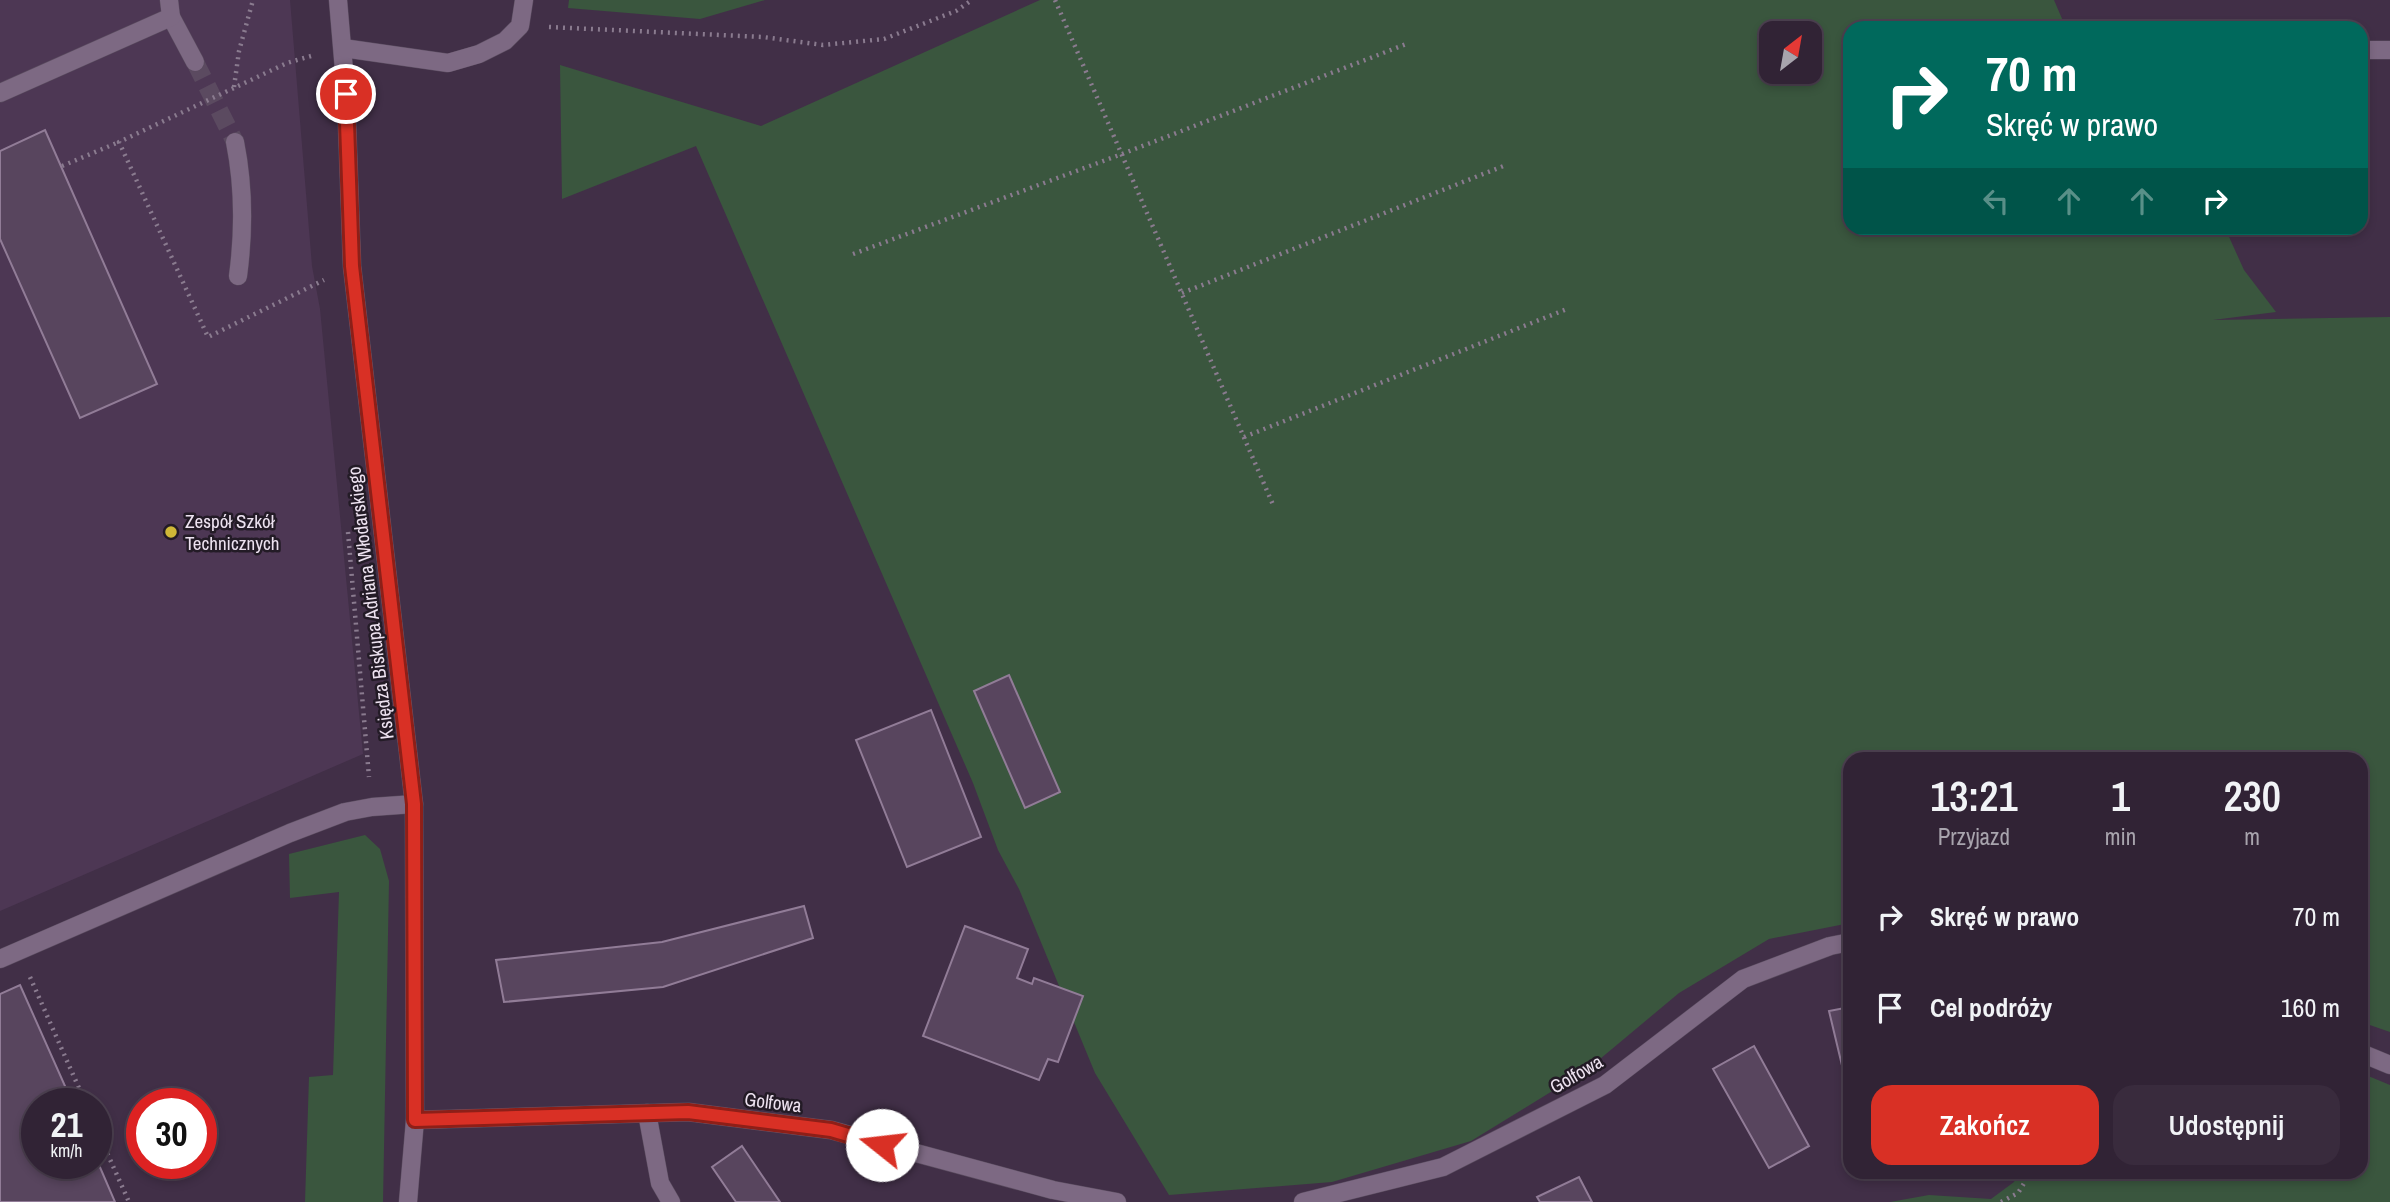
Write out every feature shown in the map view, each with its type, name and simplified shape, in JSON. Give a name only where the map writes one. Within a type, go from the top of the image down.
[{"type":"street","name":"Księdza Biskupa Adriana Włodarskiego","points":[[338,0],[343,48],[352,266],[414,804],[415,1120],[408,1202]]},
{"type":"street","points":[[343,48],[448,63],[479,54],[505,41],[520,26],[524,0]]},
{"type":"street","points":[[0,93],[170,9],[195,62]]},
{"type":"street","points":[[2368,50],[2390,50]]},
{"type":"street","points":[[235,142],[242,177],[242,245],[238,276]]},
{"type":"street","points":[[0,959],[290,833],[345,812],[414,804]]},
{"type":"street","name":"Golfowa","points":[[1303,1202],[1443,1167],[1605,1085],[1743,979],[1843,943]]},
{"type":"street","points":[[2368,1056],[2390,1065]]},
{"type":"street","name":"Golfowa","points":[[415,1120],[688,1112],[831,1130],[1053,1191],[1117,1202]]},
{"type":"street","points":[[647,1113],[660,1183],[670,1202]]},
{"type":"path","points":[[234,88],[239,51],[253,0]]},
{"type":"path","points":[[520,26],[763,37],[823,45],[884,39],[956,11],[972,0]]},
{"type":"path","points":[[1055,0],[1274,507]]},
{"type":"path","points":[[853,254],[1409,43]]},
{"type":"path","points":[[62,166],[287,63]]},
{"type":"path","points":[[119,142],[208,337],[315,284]]},
{"type":"path","points":[[1182,293],[1506,165]]},
{"type":"path","points":[[1244,437],[1567,309]]},
{"type":"path","points":[[19,951],[79,1088]]},
{"type":"path","points":[[112,1164],[129,1202]]},
{"type":"path","points":[[2001,1202],[2018,1193],[2027,1179]]},
{"type":"shaded area","name":"Zespół Szkół Technicznych","points":[[0,0],[290,0],[312,266],[320,309],[363,754],[0,911]]},
{"type":"green space","points":[[569,0],[765,0],[700,19],[568,8]]},
{"type":"green space","points":[[1040,0],[2054,0],[2063,21],[1843,21],[1843,235],[2228,235],[2244,270],[2276,312],[2213,320],[2390,317],[2390,1032],[2368,1024],[2368,752],[1843,752],[1843,924],[1769,939],[1679,993],[1588,1069],[1471,1141],[1332,1182],[1169,1195],[1095,1073],[1019,889],[998,850],[973,783],[696,146],[562,199],[560,65],[761,126]]},
{"type":"green space","points":[[365,835],[380,849],[389,881],[383,1202],[305,1202],[309,1077],[333,1075],[339,892],[290,898],[289,854]]},
{"type":"green space","points":[[2368,1076],[2390,1085],[2390,1202],[1890,1202],[1929,1195],[1991,1199],[2015,1179],[2368,1179]]},
{"type":"building","points":[[45,130],[157,384],[80,418],[0,239],[0,151]]},
{"type":"building","points":[[1009,675],[1060,792],[1025,808],[974,691]]},
{"type":"building","points":[[931,710],[981,837],[907,867],[856,740]]},
{"type":"building","points":[[804,906],[813,938],[663,987],[504,1002],[496,960],[662,942]]},
{"type":"building","points":[[965,926],[1028,949],[1017,978],[1032,984],[1034,978],[1083,996],[1058,1062],[1048,1059],[1039,1080],[923,1036]]},
{"type":"building","points":[[20,985],[66,1088],[21,1088],[21,1179],[105,1179],[115,1202],[0,1202],[0,994]]},
{"type":"building","points":[[1843,1008],[1843,1070],[1829,1011]]},
{"type":"building","points":[[1754,1046],[1809,1146],[1769,1168],[1713,1069]]},
{"type":"building","points":[[742,1146],[780,1202],[736,1202],[712,1167]]},
{"type":"building","points":[[1579,1177],[1592,1202],[1540,1202],[1537,1197]]},
{"type":"tunnel","points":[[195,62],[235,142]]},
{"type":"place","name":"Zespół Szkół Technicznych","points":[[171,532]]},
{"type":"route","points":[[346,94],[352,266],[414,804],[415,1120],[688,1112],[831,1130],[882,1145]]}]
